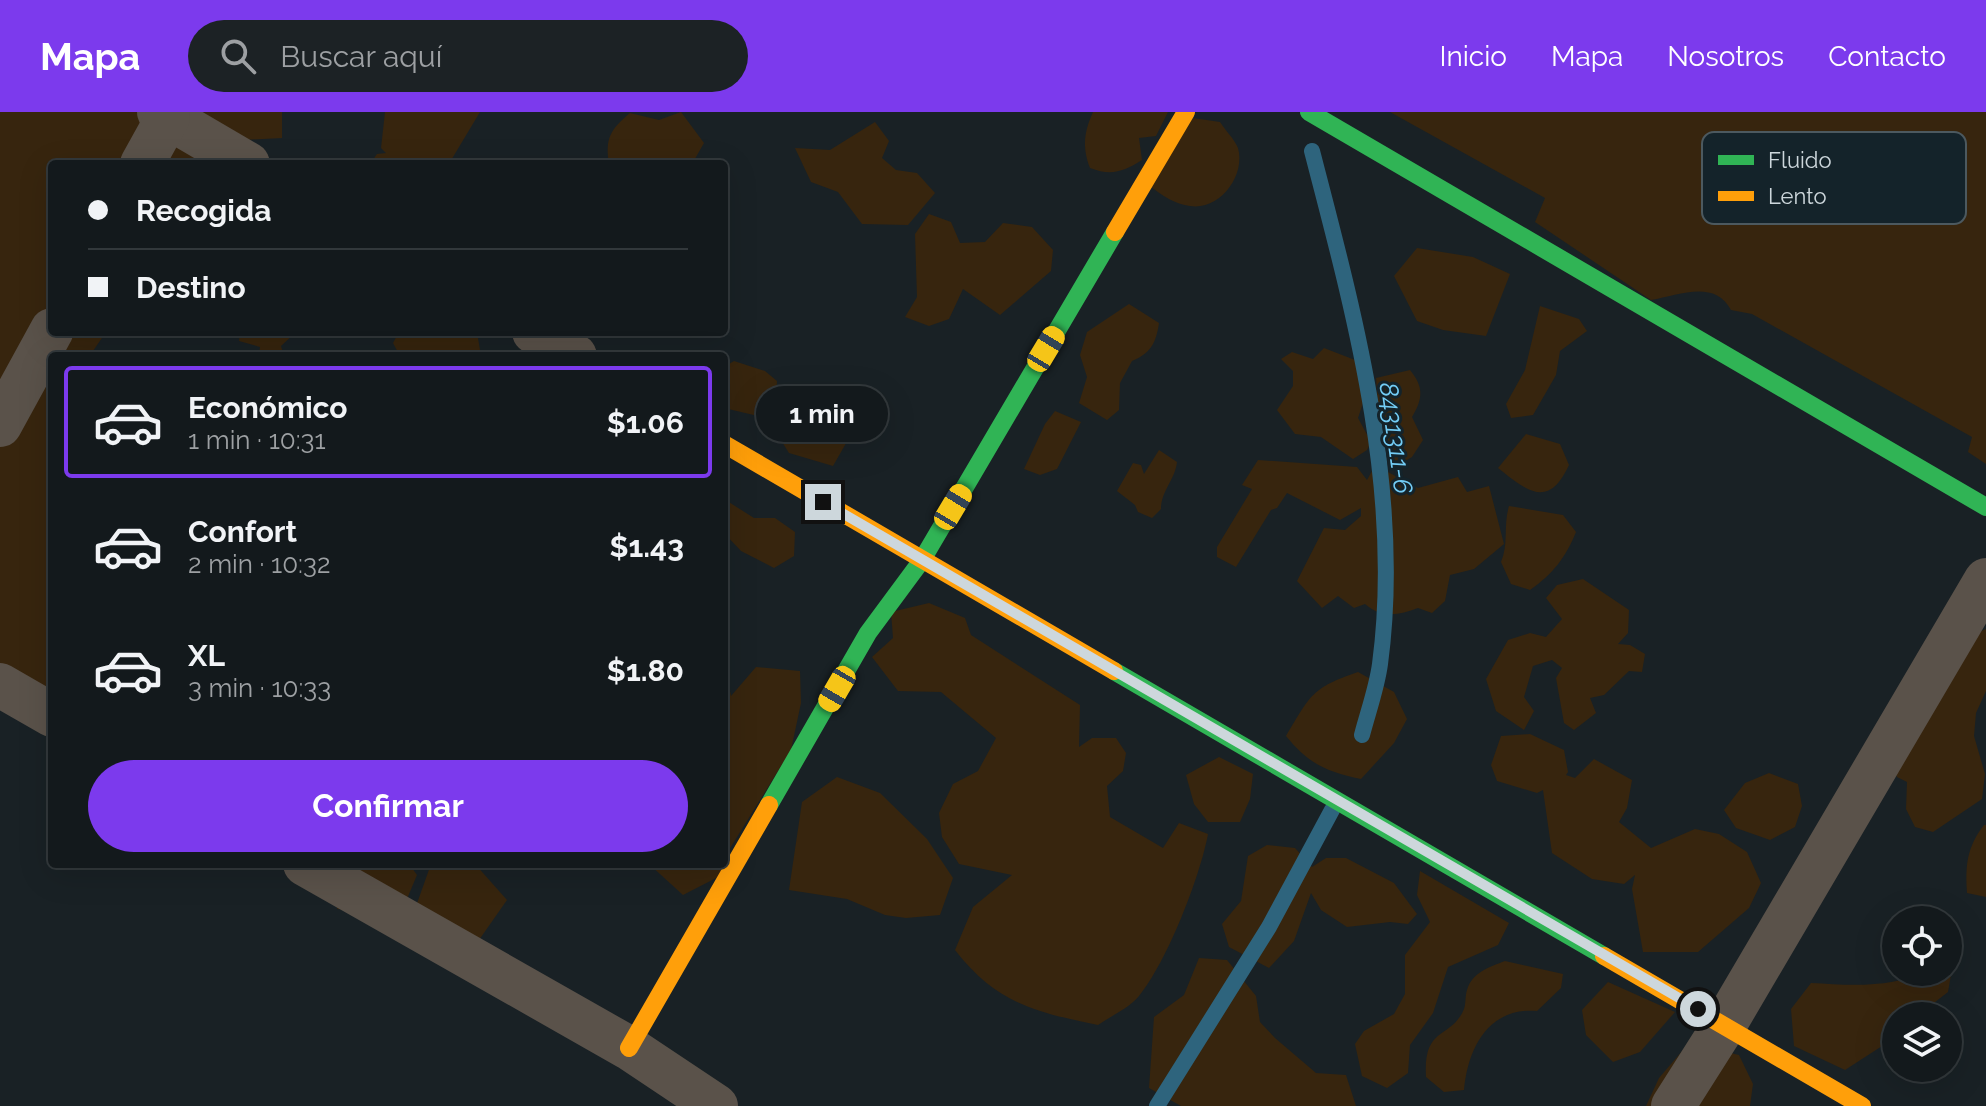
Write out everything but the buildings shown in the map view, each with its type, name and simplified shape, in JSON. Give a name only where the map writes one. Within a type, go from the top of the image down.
[{"type":"street","points":[[629,1048],[868,633],[922,560],[1186,112]]},
{"type":"street","points":[[1309,112],[1986,507]]},
{"type":"street","points":[[144,160],[164,114],[241,160]]},
{"type":"street","points":[[0,425],[49,336]]},
{"type":"street","points":[[541,336],[568,352]]},
{"type":"street","points":[[728,446],[1862,1106]]},
{"type":"street","points":[[1673,1106],[1725,1024],[1986,580]]},
{"type":"street","points":[[0,685],[48,713]]},
{"type":"street","points":[[312,868],[629,1048],[716,1106]]},
{"type":"shaded area","points":[[0,112],[282,112],[282,138],[242,140],[224,160],[48,160],[48,336],[103,336],[94,352],[48,352],[48,692],[0,665]]},
{"type":"shaded area","points":[[385,112],[480,112],[451,160],[373,160],[377,154],[386,153],[381,148]]},
{"type":"shaded area","points":[[681,112],[704,143],[694,160],[609,160],[610,135],[630,113],[659,120]]},
{"type":"shaded area","points":[[1093,112],[1168,112],[1156,136],[1139,138],[1142,160],[1123,170],[1111,172],[1090,168],[1087,160],[1085,140]]},
{"type":"shaded area","points":[[1390,112],[1986,112],[1986,464],[1968,452],[1972,437],[1752,314],[1731,310],[1716,295],[1696,292],[1651,300],[1535,222],[1545,198]]},
{"type":"shaded area","points":[[1193,118],[1220,122],[1237,145],[1239,159],[1238,170],[1228,189],[1211,203],[1201,206],[1179,203],[1151,187]]},
{"type":"shaded area","points":[[875,122],[889,141],[882,158],[896,170],[917,173],[935,193],[908,225],[862,224],[838,192],[811,182],[795,148],[830,150]]},
{"type":"shaded area","points":[[929,214],[951,222],[960,243],[985,242],[1003,223],[1032,227],[1053,250],[1051,271],[1000,315],[963,289],[949,319],[929,326],[905,317],[917,297],[915,234]]},
{"type":"shaded area","points":[[1417,248],[1473,257],[1510,274],[1486,336],[1443,330],[1417,321],[1394,276]]},
{"type":"shaded area","points":[[1129,304],[1159,323],[1158,330],[1148,351],[1132,361],[1120,383],[1119,410],[1107,420],[1079,403],[1087,377],[1080,355],[1087,332]]},
{"type":"shaded area","points":[[1540,306],[1579,319],[1587,331],[1560,351],[1556,375],[1533,415],[1511,418],[1506,404],[1525,370]]},
{"type":"shaded area","points":[[240,336],[292,336],[281,346],[283,352],[259,352],[260,347],[239,341]]},
{"type":"shaded area","points":[[397,336],[478,336],[480,352],[398,352],[393,343]]},
{"type":"shaded area","points":[[1324,348],[1355,360],[1365,397],[1358,418],[1371,442],[1367,450],[1353,459],[1321,437],[1295,434],[1277,410],[1293,386],[1293,371],[1281,359],[1292,352],[1313,359]]},
{"type":"shaded area","points":[[734,361],[765,371],[777,381],[776,399],[758,416],[728,409],[728,365]]},
{"type":"shaded area","points":[[1410,370],[1418,382],[1420,393],[1412,417],[1423,440],[1412,457],[1393,468],[1379,418],[1376,378]]},
{"type":"shaded area","points":[[803,400],[821,400],[847,414],[849,438],[833,466],[789,453],[774,429],[787,409]]},
{"type":"shaded area","points":[[1055,411],[1081,422],[1057,469],[1040,475],[1024,469],[1045,424]]},
{"type":"shaded area","points":[[1526,434],[1560,444],[1569,465],[1554,487],[1546,491],[1529,489],[1498,468]]},
{"type":"shaded area","points":[[1159,450],[1177,462],[1161,509],[1152,518],[1138,512],[1135,505],[1117,491],[1133,463],[1141,465],[1144,474]]},
{"type":"shaded area","points":[[1258,460],[1357,467],[1367,480],[1372,471],[1386,471],[1418,488],[1458,477],[1467,492],[1489,486],[1504,544],[1474,569],[1450,575],[1445,601],[1432,613],[1418,608],[1384,614],[1365,604],[1354,608],[1338,596],[1322,608],[1297,581],[1324,528],[1345,530],[1361,516],[1361,508],[1340,520],[1287,493],[1277,508],[1271,510],[1236,567],[1217,557],[1217,547],[1252,489],[1242,485]]},
{"type":"shaded area","points":[[728,502],[754,518],[775,518],[795,532],[794,556],[774,568],[741,551],[728,537]]},
{"type":"shaded area","points":[[1509,506],[1563,515],[1576,532],[1558,564],[1530,590],[1511,584],[1501,562]]},
{"type":"shaded area","points":[[1583,579],[1629,610],[1628,633],[1618,644],[1630,645],[1645,654],[1642,672],[1629,671],[1604,695],[1590,698],[1596,713],[1574,730],[1564,723],[1556,678],[1562,668],[1552,660],[1533,666],[1524,697],[1534,711],[1524,730],[1496,711],[1486,679],[1508,640],[1530,633],[1546,637],[1562,619],[1546,598],[1557,585]]},
{"type":"shaded area","points":[[929,603],[965,618],[971,635],[1080,705],[1079,747],[1092,738],[1116,738],[1126,753],[1123,771],[1107,786],[1110,817],[1163,848],[1179,823],[1208,834],[1190,895],[1150,981],[1135,1000],[1098,1025],[1036,1010],[1002,994],[970,968],[955,950],[973,907],[1012,875],[959,864],[942,837],[939,813],[953,784],[978,771],[996,738],[941,692],[898,691],[872,657],[893,638],[891,612]]},
{"type":"shaded area","points":[[1986,629],[1986,691],[1976,713],[1974,736],[1985,774],[1982,799],[1933,832],[1915,827],[1906,809],[1907,782],[1897,777],[1884,749],[1979,632]]},
{"type":"shaded area","points":[[756,667],[800,671],[801,703],[791,750],[728,852],[728,682],[731,696]]},
{"type":"shaded area","points":[[1358,672],[1394,692],[1407,719],[1394,743],[1361,779],[1319,765],[1286,736],[1301,711],[1321,688]]},
{"type":"shaded area","points":[[1530,734],[1564,750],[1566,775],[1575,778],[1594,759],[1632,780],[1627,808],[1619,822],[1651,848],[1695,829],[1719,834],[1747,852],[1761,883],[1749,908],[1698,952],[1643,952],[1632,889],[1635,875],[1624,884],[1592,879],[1552,853],[1543,790],[1537,793],[1497,781],[1491,765],[1501,736]]},
{"type":"shaded area","points":[[1219,757],[1253,774],[1250,799],[1240,822],[1208,822],[1194,804],[1186,775]]},
{"type":"shaded area","points":[[1769,773],[1798,784],[1802,806],[1795,827],[1770,840],[1736,828],[1724,810],[1745,783]]},
{"type":"shaded area","points":[[837,777],[880,793],[927,839],[953,878],[940,915],[906,918],[885,915],[847,899],[789,890],[802,802]]},
{"type":"shaded area","points":[[1984,825],[1986,897],[1967,893],[1966,883],[1971,849]]},
{"type":"shaded area","points":[[1267,845],[1295,848],[1312,867],[1326,858],[1346,858],[1394,883],[1417,914],[1408,924],[1390,922],[1347,927],[1321,910],[1311,893],[1294,941],[1269,968],[1229,947],[1222,924],[1241,901],[1248,856]]},
{"type":"shaded area","points":[[349,868],[412,868],[417,875],[404,906],[375,912],[337,909]]},
{"type":"shaded area","points":[[430,868],[479,868],[507,900],[479,940],[415,909]]},
{"type":"shaded area","points":[[653,868],[722,868],[720,876],[683,895]]},
{"type":"shaded area","points":[[1420,871],[1509,923],[1498,945],[1448,967],[1433,1013],[1410,1045],[1408,1073],[1387,1088],[1362,1076],[1355,1044],[1364,1031],[1394,1014],[1405,994],[1405,955],[1430,922],[1417,895]]},
{"type":"shaded area","points":[[1199,958],[1227,960],[1256,996],[1260,1022],[1316,1073],[1346,1075],[1356,1106],[1181,1106],[1149,1088],[1154,1017],[1184,995]]},
{"type":"shaded area","points":[[1505,961],[1563,974],[1561,988],[1537,1011],[1520,1011],[1494,1023],[1476,1045],[1464,1090],[1444,1092],[1426,1077],[1429,1049],[1439,1035],[1459,1019],[1473,979],[1482,971]]},
{"type":"shaded area","points":[[1608,982],[1675,1012],[1640,1052],[1613,1062],[1586,1035],[1582,1010]]},
{"type":"shaded area","points":[[1811,983],[1949,986],[1948,992],[1935,1002],[1882,1002],[1882,1046],[1845,1070],[1794,1046],[1791,1009]]},
{"type":"shaded area","points":[[1689,1043],[1739,1055],[1753,1084],[1750,1106],[1646,1106],[1659,1078]]},
{"type":"waterway","name":"8431311-6","points":[[1312,151],[1358,340],[1380,470],[1385,534],[1385,599],[1379,673],[1362,735]]},
{"type":"waterway","name":"8431311-6","points":[[1157,1106],[1269,927],[1332,810]]},
{"type":"traffic: fast","points":[[1309,112],[1986,507]]},
{"type":"traffic: fast","points":[[769,805],[868,633],[922,560],[1115,232]]},
{"type":"traffic: fast","points":[[1114,671],[1604,956]]},
{"type":"traffic: slow","points":[[1115,232],[1186,112]]},
{"type":"traffic: slow","points":[[728,446],[1114,671]]},
{"type":"traffic: slow","points":[[629,1048],[769,805]]},
{"type":"traffic: slow","points":[[1604,956],[1862,1106]]},
{"type":"route","points":[[823,502],[1698,1009]]}]
